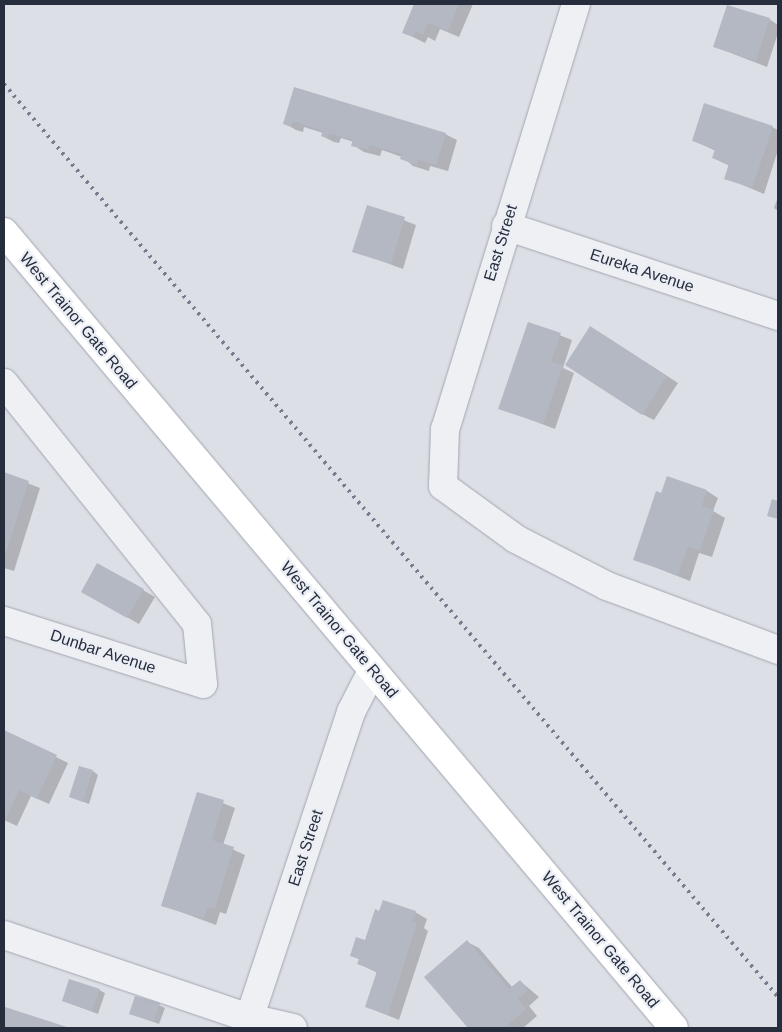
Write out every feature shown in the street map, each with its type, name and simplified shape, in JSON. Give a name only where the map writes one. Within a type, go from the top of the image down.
[{"type":"main road","name":"West Trainor Gate Road","points":[[4,232],[674,1028]]},
{"type":"street","name":"East Street","points":[[576,4],[506,226],[445,429],[443,486],[516,539],[607,586],[778,650]]},
{"type":"street","name":"Eureka Avenue","points":[[506,226],[778,316]]},
{"type":"street","name":"Dunbar Avenue","points":[[4,383],[197,624],[203,684],[4,621]]},
{"type":"street","name":"East Street","points":[[248,1023],[351,712],[372,671]]},
{"type":"street","points":[[4,935],[248,1023],[293,1028]]},
{"type":"building","points":[[414,4],[459,4],[448,31],[428,23],[423,35],[416,31],[413,37],[402,33]]},
{"type":"building","points":[[727,5],[770,18],[756,61],[713,47]]},
{"type":"building","points":[[294,87],[446,133],[436,165],[418,160],[417,165],[400,159],[402,154],[370,145],[368,150],[351,146],[353,140],[329,133],[327,138],[321,136],[323,131],[293,121],[291,127],[283,124]]},
{"type":"building","points":[[704,103],[773,126],[752,188],[724,179],[729,164],[712,158],[715,149],[692,141]]},
{"type":"building","points":[[367,205],[405,217],[391,264],[352,252]]},
{"type":"building","points":[[528,322],[561,333],[551,362],[563,365],[543,424],[498,409]]},
{"type":"building","points":[[590,326],[667,376],[642,415],[565,365]]},
{"type":"building","points":[[4,472],[29,481],[4,559]]},
{"type":"building","points":[[667,476],[707,490],[702,506],[714,510],[700,551],[688,547],[678,575],[633,560],[656,491],[661,493]]},
{"type":"building","points":[[772,499],[778,501],[778,519],[767,516]]},
{"type":"building","points":[[97,563],[144,589],[127,618],[81,592]]},
{"type":"building","points":[[4,730],[57,755],[37,799],[19,790],[4,823]]},
{"type":"building","points":[[79,766],[93,770],[83,802],[69,797]]},
{"type":"building","points":[[197,792],[224,800],[212,840],[234,847],[215,909],[208,907],[204,919],[161,906]]},
{"type":"building","points":[[383,900],[416,911],[412,921],[417,923],[388,1015],[365,1007],[377,971],[357,964],[359,959],[350,956],[356,937],[365,940],[375,909],[379,911]]},
{"type":"building","points":[[467,940],[509,989],[520,980],[528,990],[518,999],[526,1009],[504,1028],[468,1028],[424,977]]},
{"type":"building","points":[[69,979],[100,989],[92,1011],[62,1001]]},
{"type":"building","points":[[135,996],[160,1003],[154,1022],[129,1014]]},
{"type":"building","points":[[5,1007],[70,1028],[4,1028]]},
{"type":"railway","points":[[4,84],[778,997]]}]
